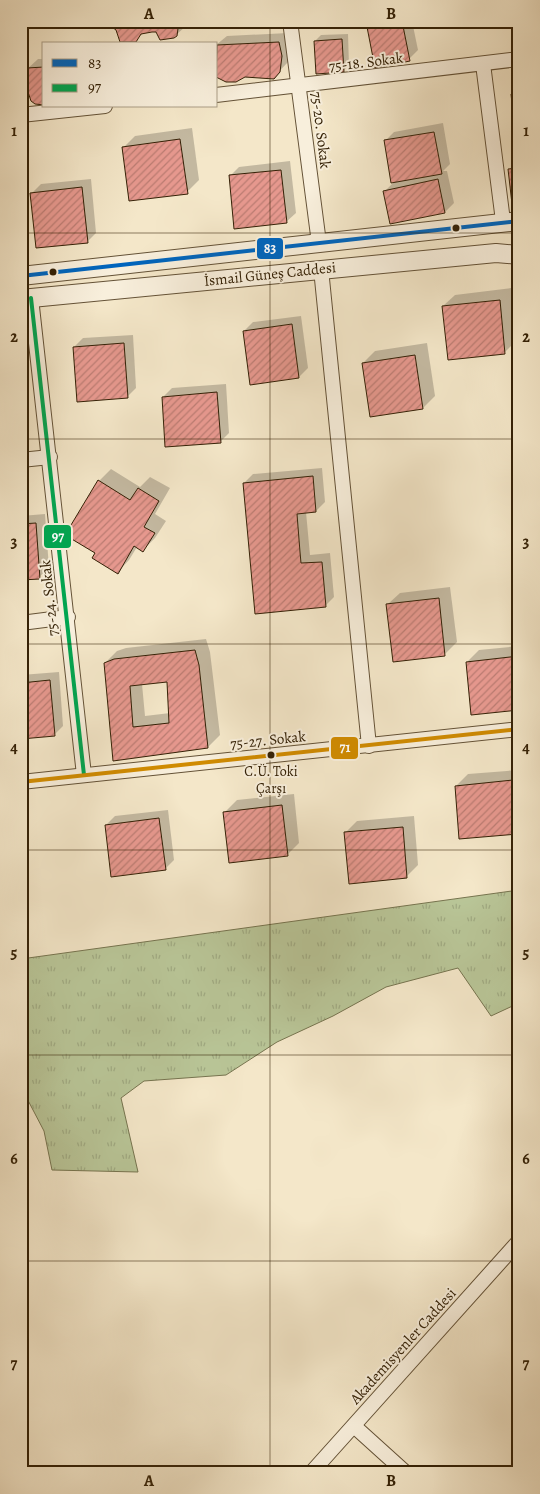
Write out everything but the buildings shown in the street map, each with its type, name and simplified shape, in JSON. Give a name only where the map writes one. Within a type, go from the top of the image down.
[{"type":"street","name":"75-20. Sokak","points":[[290,21],[319,243]]},
{"type":"street","name":"75-18. Sokak","points":[[218,95],[519,59]]},
{"type":"street","points":[[483,64],[511,221]]},
{"type":"street","points":[[21,115],[86,108]]},
{"type":"street","name":"İsmail Güneş Caddesi","points":[[21,276],[511,221]]},
{"type":"street","name":"İsmail Güneş Caddesi","points":[[26,299],[321,269],[496,254],[519,255]]},
{"type":"street","points":[[321,269],[370,746]]},
{"type":"street","name":"75-24. Sokak","points":[[26,299],[50,457],[84,775]]},
{"type":"street","points":[[21,460],[50,457]]},
{"type":"street","points":[[21,623],[68,617]]},
{"type":"street","name":"75-27. Sokak","points":[[21,782],[519,729]]},
{"type":"street","name":"Akademisyenler Caddesi","points":[[311,1473],[519,1242]]},
{"type":"street","points":[[354,1426],[406,1473]]},
{"type":"green space","points":[[519,890],[519,1003],[491,1016],[458,968],[386,987],[333,1016],[277,1042],[226,1075],[144,1081],[121,1098],[138,1172],[52,1170],[44,1131],[21,1087],[21,959]]},
{"type":"transit line","name":"83","points":[[21,276],[519,221]]},
{"type":"transit line","name":"97","points":[[31,298],[84,775]]},
{"type":"transit line","name":"71","points":[[21,782],[519,729]]},
{"type":"place","name":"C.Ü. Toki Çarşı","points":[[271,755]]}]
